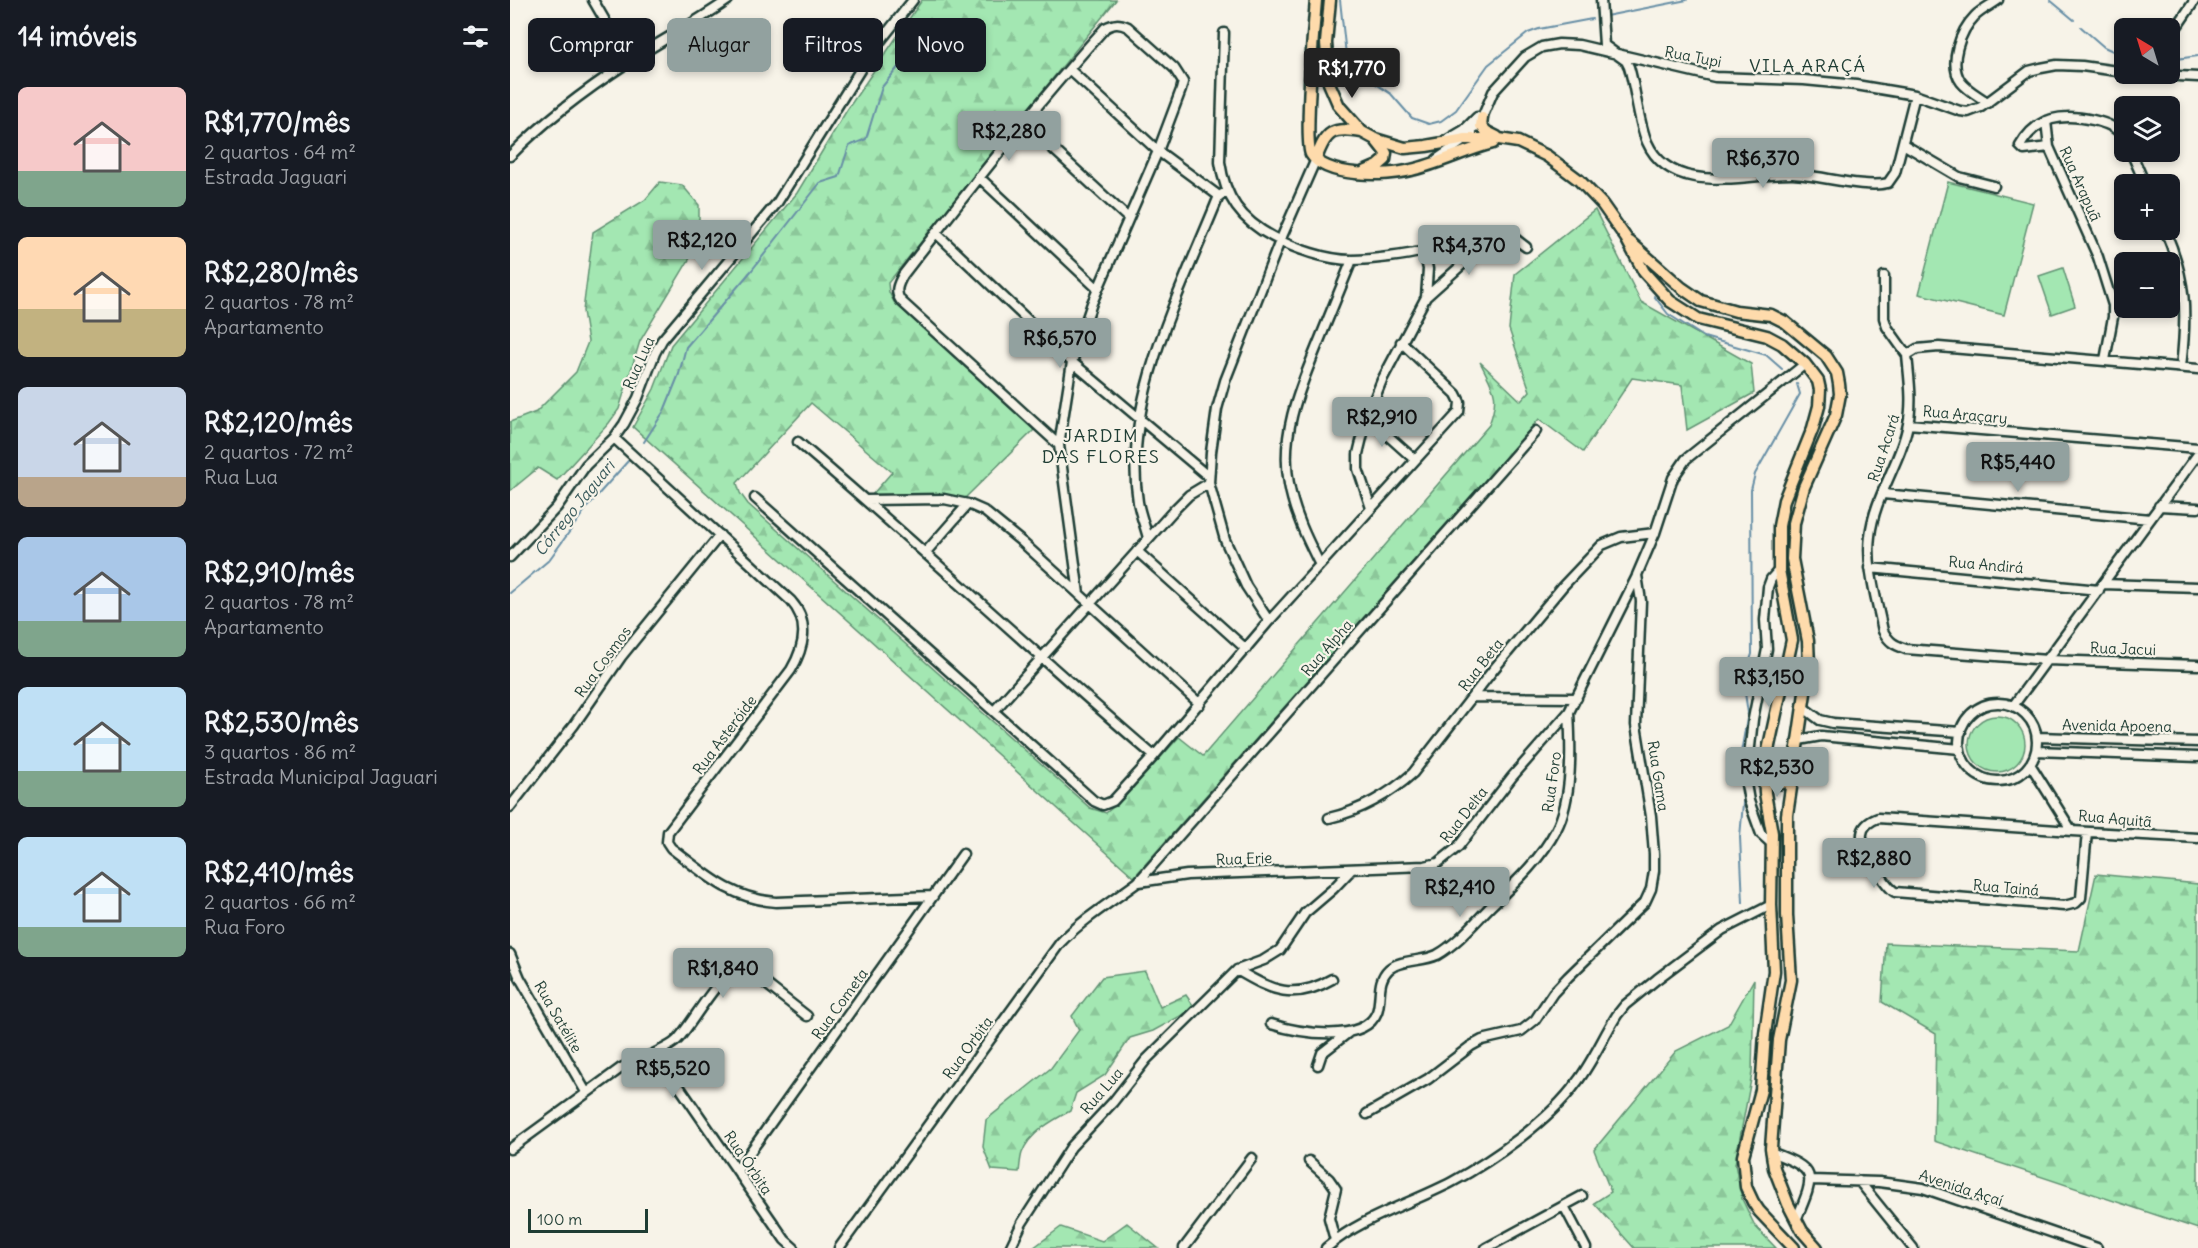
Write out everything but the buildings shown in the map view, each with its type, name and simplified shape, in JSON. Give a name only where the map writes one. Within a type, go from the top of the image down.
[{"type":"main road","points":[[1316,0],[1309,141],[1310,151],[1316,159],[1329,167],[1361,174],[1383,175],[1423,167],[1502,139]]},
{"type":"main road","points":[[1330,0],[1327,73],[1333,95],[1343,111],[1362,132]]},
{"type":"main road","points":[[1314,32],[1327,32]]},
{"type":"main road","points":[[1482,118],[1481,126],[1487,132],[1531,148],[1563,168],[1602,204],[1626,238],[1644,272],[1670,301],[1698,319],[1755,332],[1782,344],[1805,364],[1818,381],[1819,406],[1813,428],[1784,500],[1779,526],[1779,570],[1792,636],[1764,776],[1772,844],[1771,905],[1774,971],[1765,1034],[1761,1090],[1743,1156],[1746,1187],[1759,1211],[1794,1248]]},
{"type":"main road","points":[[1316,159],[1324,139],[1331,132],[1346,129],[1362,132],[1375,139],[1405,148],[1467,139],[1502,139]]},
{"type":"main road","points":[[1361,174],[1385,160],[1386,153],[1375,139]]},
{"type":"main road","points":[[1626,238],[1682,288],[1701,301],[1736,311],[1771,315],[1785,322],[1821,350],[1837,373],[1840,393],[1836,415],[1804,487],[1794,523],[1792,559],[1808,641],[1809,666],[1787,815],[1787,915],[1791,970],[1779,1040],[1771,1152],[1781,1188],[1802,1232],[1817,1248]]},
{"type":"main road","points":[[1782,344],[1784,333],[1794,329]]},
{"type":"main road","points":[[1818,381],[1828,385],[1837,373]]},
{"type":"main road","points":[[1787,664],[1797,660],[1809,666]]},
{"type":"main road","points":[[1764,776],[1775,784],[1784,783],[1792,777]]},
{"type":"main road","points":[[1774,971],[1791,970]]},
{"type":"main road","points":[[1759,1211],[1770,1215],[1788,1235],[1797,1237],[1802,1232]]},
{"type":"street","points":[[593,0],[603,18]]},
{"type":"street","points":[[655,46],[728,0]]},
{"type":"street","name":"Rua Lua","points":[[510,557],[557,507],[586,465],[614,438],[638,398],[655,352],[662,340],[777,203],[870,54],[913,0]]},
{"type":"street","points":[[1601,0],[1604,45],[1626,61],[1629,67],[1647,142],[1666,165],[1695,178],[1715,180],[1793,174],[1884,184],[1892,180],[1895,173],[1916,95]]},
{"type":"street","points":[[1988,102],[1963,84],[1958,78],[1955,64],[1959,44],[1968,24],[1976,15],[1998,0]]},
{"type":"street","points":[[2180,22],[2195,0]]},
{"type":"street","points":[[1059,445],[898,297],[897,288],[903,275],[979,177],[1105,28],[1117,23],[1128,27],[1174,68],[1183,82],[1158,151],[1098,289],[1072,362],[1059,445],[1080,594]]},
{"type":"street","points":[[1148,538],[1138,503],[1136,474],[1140,418],[1151,368],[1223,194],[1220,162],[1224,33]]},
{"type":"street","name":"Rua Tupi","points":[[1467,139],[1482,118],[1493,92],[1511,70],[1525,57],[1542,47],[1559,44],[1579,45],[1715,77],[1804,80],[1856,85],[1916,95],[1960,111],[1975,110],[2030,71],[2041,68],[2082,66],[2114,71]]},
{"type":"street","points":[[1069,69],[1158,151],[1223,194],[1253,225],[1280,241],[1311,253],[1352,260],[1424,251],[1507,234],[1526,247]]},
{"type":"street","points":[[510,156],[568,106],[615,72]]},
{"type":"street","points":[[2180,76],[2198,77]]},
{"type":"street","points":[[1445,142],[1464,130],[1486,105]]},
{"type":"street","points":[[2049,147],[2024,150],[2020,147],[2033,131],[2046,121],[2064,116],[2102,122],[2114,127]]},
{"type":"street","name":"Rua Arapuã","points":[[2046,121],[2049,147],[2098,257],[2113,305],[2105,360]]},
{"type":"street","points":[[1025,123],[1128,218]]},
{"type":"street","points":[[1423,167],[1467,139]]},
{"type":"street","points":[[1904,144],[1959,177],[1994,186]]},
{"type":"street","points":[[1269,621],[1246,586],[1225,540],[1209,480],[1214,430],[1225,381],[1280,241],[1316,159]]},
{"type":"street","points":[[979,177],[1098,289]]},
{"type":"street","points":[[936,233],[1072,362],[1140,418],[1209,480]]},
{"type":"street","points":[[1371,508],[1358,469],[1358,454],[1367,417],[1401,342],[1426,297],[1494,236]]},
{"type":"street","points":[[2169,240],[2177,262],[2186,303],[2181,368]]},
{"type":"street","points":[[1424,251],[1428,269],[1426,297]]},
{"type":"street","points":[[1320,565],[1299,522],[1289,485],[1288,427],[1301,385],[1352,260]]},
{"type":"street","points":[[1884,276],[1884,318],[1887,327],[1907,355],[1917,349],[1928,347],[2198,369]]},
{"type":"street","points":[[755,498],[1099,804],[1103,805],[1113,801],[1154,756],[1269,621],[1459,412],[1461,402],[1448,386],[1401,342]]},
{"type":"street","name":"Rua Acará","points":[[1907,355],[1910,404],[1908,424],[1870,534],[1870,568],[1883,631],[1888,640],[1906,649],[2046,660]]},
{"type":"street","name":"Rua Gama","points":[[1367,1114],[1428,1079],[1482,1040],[1521,1031],[1534,1020],[1553,993],[1568,977],[1645,902],[1651,889],[1654,854],[1651,816],[1636,725],[1641,601],[1637,575],[1673,478],[1686,459],[1805,364]]},
{"type":"street","points":[[1367,417],[1415,460]]},
{"type":"street","name":"Rua Araçary","points":[[1908,424],[2198,448]]},
{"type":"street","name":"Rua Alpha","points":[[1138,882],[1536,431]]},
{"type":"street","name":"Rua Asteróide","points":[[614,438],[799,610],[804,627],[802,646],[791,670],[668,832],[667,842],[671,848],[729,890],[740,896],[760,901],[933,896]]},
{"type":"street","points":[[798,442],[867,500],[1041,658],[1154,756]]},
{"type":"street","points":[[2013,706],[2198,454]]},
{"type":"street","points":[[995,710],[1148,538],[1189,495],[1209,480]]},
{"type":"street","points":[[1883,494],[2150,519]]},
{"type":"street","points":[[867,500],[945,499],[968,504],[984,511],[1022,542],[1200,704]]},
{"type":"street","points":[[925,553],[968,504]]},
{"type":"street","points":[[2159,506],[2198,508]]},
{"type":"street","name":"Rua Beta","points":[[1329,818],[1346,814],[1399,786],[1413,773],[1493,670],[1563,586],[1602,544],[1621,537],[1654,533]]},
{"type":"street","name":"Rua Cosmos","points":[[510,807],[574,725],[621,657],[720,535]]},
{"type":"street","points":[[1137,551],[1246,649]]},
{"type":"street","name":"Rua Andirá","points":[[1870,568],[2101,587],[2198,587]]},
{"type":"street","points":[[1772,844],[1761,834],[1749,801],[1746,784],[1753,718],[1767,649],[1765,620],[1768,587],[1771,579],[1779,570]]},
{"type":"street","name":"Rua Delta","points":[[1351,870],[1425,866],[1447,858],[1458,847],[1512,777],[1569,712],[1637,575]]},
{"type":"street","name":"Rua Jacui","points":[[2046,660],[2198,665]]},
{"type":"street","points":[[1473,697],[1577,698]]},
{"type":"street","points":[[1991,704],[2013,706],[2029,718],[2037,738],[2036,751],[2030,764],[2023,772],[2002,781],[1979,776],[1970,769],[1960,749],[1961,732],[1965,722],[1981,707],[1991,704]]},
{"type":"street","points":[[1804,708],[1826,722],[1961,732]]},
{"type":"street","name":"Rua Foro","points":[[1271,1024],[1290,1030],[1334,1033],[1369,1023],[1375,1016],[1380,983],[1387,971],[1395,966],[1437,954],[1508,890],[1548,844],[1562,816],[1570,752],[1569,712]]},
{"type":"street","points":[[1799,740],[1821,736],[1960,749]]},
{"type":"street","name":"Avenida Apoena","points":[[2036,751],[2197,757],[2198,742],[2037,738]]},
{"type":"street","name":"Rua Aquitã","points":[[2030,764],[2072,831],[2198,838]]},
{"type":"street","name":"Rua Tainá","points":[[2072,831],[1878,818],[1870,821],[1862,834],[1862,842],[1887,885],[1895,892],[2064,906],[2076,903],[2081,898],[2087,832]]},
{"type":"street","name":"Rua Cometa","points":[[738,1169],[963,854]]},
{"type":"street","points":[[1237,970],[1274,955],[1287,943],[1305,913],[1351,870]]},
{"type":"street","name":"Rua Erie","points":[[1138,882],[1204,874],[1351,870]]},
{"type":"street","name":"Rua Orbita","points":[[839,1248],[1060,943],[1098,910],[1138,882]]},
{"type":"street","points":[[1326,1248],[1335,1240],[1366,1222],[1450,1183],[1509,1146],[1569,1093],[1579,1081],[1610,1026],[1625,1005],[1722,930],[1771,905]]},
{"type":"street","name":"Rua Satélite","points":[[510,954],[520,978],[586,1092]]},
{"type":"street","points":[[510,1149],[621,1068],[677,1040],[712,992],[725,977],[738,969],[745,969],[752,973],[807,1017]]},
{"type":"street","points":[[1237,970],[1275,991],[1307,990],[1332,980]]},
{"type":"street","name":"Rua Lua","points":[[1010,1248],[1028,1214],[1071,1147],[1113,1102],[1146,1060],[1237,970]]},
{"type":"street","points":[[1318,1065],[1322,1053],[1351,1030]]},
{"type":"street","name":"Rua Órbita","points":[[649,1056],[660,1063],[674,1079],[785,1240],[794,1248]]},
{"type":"street","points":[[1771,1152],[1801,1165],[1809,1173],[1810,1180],[1797,1218]]},
{"type":"street","points":[[1184,1248],[1252,1158]]},
{"type":"street","points":[[1310,1161],[1336,1189],[1329,1218],[1335,1240]]},
{"type":"street","name":"Avenida Açaí","points":[[1810,1180],[1879,1182],[1923,1188],[2097,1248]]},
{"type":"street","points":[[1859,1181],[1913,1248]]},
{"type":"street","points":[[1486,1248],[1582,1196]]},
{"type":"street","points":[[1564,1206],[1586,1248]]},
{"type":"green space","points":[[922,0],[1116,0],[888,283],[894,302],[1034,430],[965,498],[871,496],[892,472],[811,403],[737,483],[740,493],[748,504],[1090,808],[1106,813],[1124,798],[1179,737],[1203,756],[1489,425],[1494,406],[1494,392],[1480,362],[1521,401],[1530,391],[1509,329],[1515,274],[1595,210],[1641,302],[1751,364],[1754,393],[1687,430],[1682,385],[1632,378],[1583,452],[1539,419],[1134,877],[633,427],[654,389],[671,345],[797,193],[873,72],[883,72],[883,57],[895,40],[895,72],[986,72],[986,18],[910,18]]},
{"type":"green space","points":[[660,182],[682,185],[699,205],[699,243],[640,341],[619,409],[557,480],[538,468],[510,491],[510,422],[536,412],[576,372],[588,342],[583,311],[593,232],[645,200]]},
{"type":"green space","points":[[1948,182],[2033,203],[2004,315],[1919,294]]},
{"type":"green space","points":[[2063,268],[2075,306],[2052,314],[2039,276]]},
{"type":"green space","points":[[1992,716],[2002,716],[2017,724],[2023,733],[2025,744],[2023,755],[2017,764],[2002,772],[1992,772],[1981,767],[1974,760],[1969,749],[1969,739],[1974,728],[1981,721]]},
{"type":"green space","points":[[2096,874],[2198,884],[2198,1229],[1934,1141],[1936,1034],[1882,1002],[1886,943],[2079,951]]},
{"type":"green space","points":[[1145,971],[1160,1007],[1186,995],[1195,1008],[1153,1031],[1130,1038],[1105,1075],[1076,1093],[1070,1111],[1042,1128],[1030,1139],[1022,1153],[1019,1172],[992,1170],[983,1147],[986,1120],[1051,1068],[1079,1030],[1072,1016],[1102,977]]},
{"type":"green space","points":[[1754,979],[1752,1074],[1735,1164],[1742,1199],[1755,1226],[1776,1248],[1634,1248],[1594,1203],[1611,1192],[1594,1150],[1676,1051],[1728,1025]]},
{"type":"green space","points":[[1127,1223],[1158,1248],[1033,1248],[1061,1227],[1102,1241]]},
{"type":"waterway","points":[[1340,0],[1346,55],[1352,68],[1391,94],[1412,118],[1429,124],[1441,121],[1456,110],[1488,65],[1528,33],[1592,19]]},
{"type":"waterway","points":[[1606,16],[1687,0]]},
{"type":"waterway","points":[[2050,0],[2074,20]]},
{"type":"waterway","points":[[2081,27],[2104,47],[2114,52]]},
{"type":"waterway","points":[[2180,58],[2198,56]]},
{"type":"waterway","points":[[644,442],[664,411],[679,374],[686,347],[752,270],[820,183],[839,177],[849,146],[866,139],[882,87],[895,71]]},
{"type":"waterway","points":[[1654,296],[1668,314],[1704,337],[1766,355],[1782,369]]},
{"type":"waterway","points":[[1743,780],[1739,764],[1748,713],[1745,693],[1748,666],[1752,654],[1751,490],[1755,474],[1800,394],[1797,384]]},
{"type":"waterway","name":"Córrego Jaguari","points":[[510,593],[549,560],[588,506],[628,461]]},
{"type":"waterway","points":[[1743,903],[1740,837],[1744,792]]},
{"type":"district","name":"VILA ARAÇÁ","points":[[1808,66]]},
{"type":"district","name":"JARDIM DAS FLORES","points":[[1101,446]]}]
